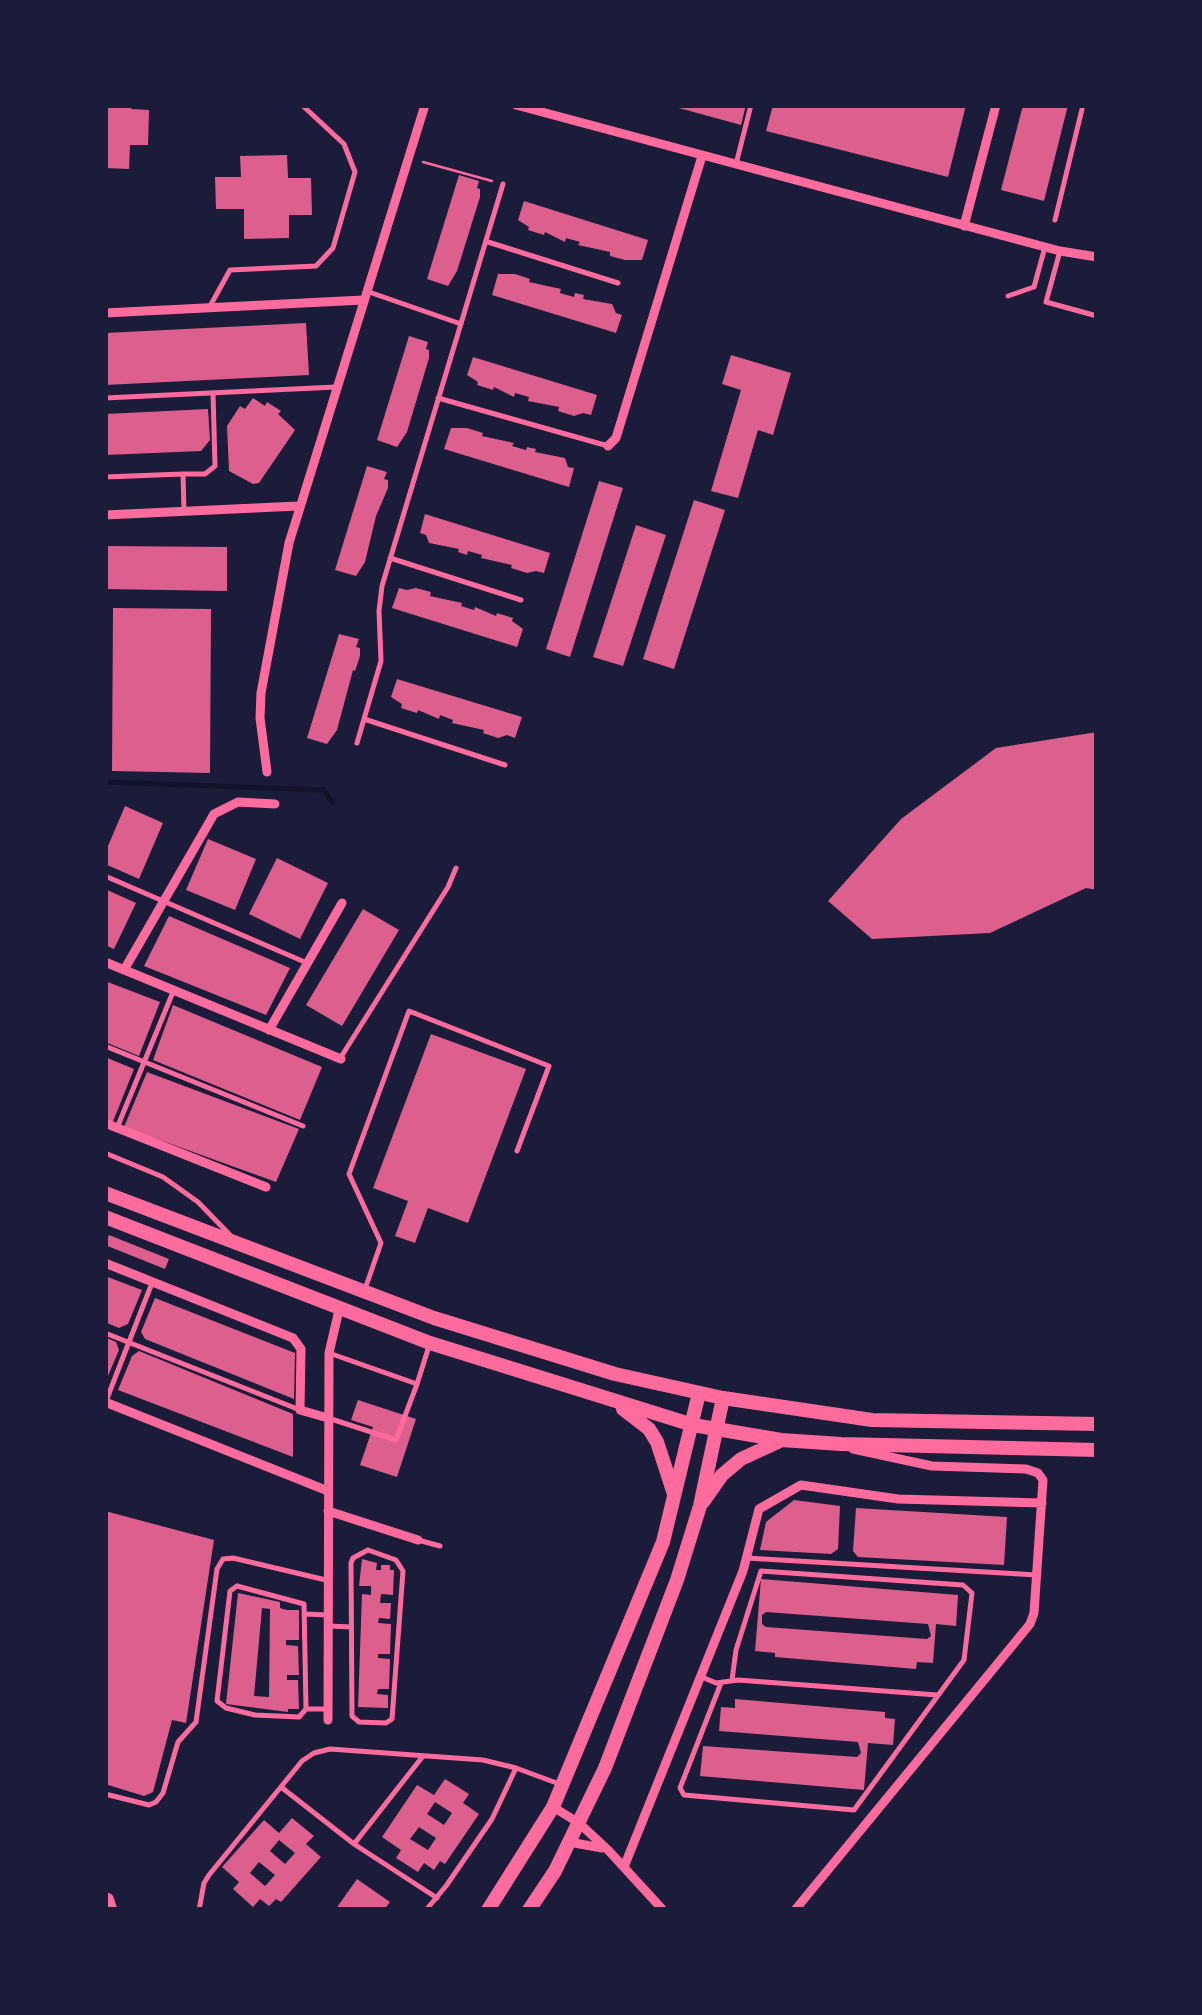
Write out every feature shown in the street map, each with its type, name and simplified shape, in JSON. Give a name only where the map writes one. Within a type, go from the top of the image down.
[{"type":"main road","points":[[105,1192],[434,1318],[615,1374],[723,1398],[872,1420],[1097,1424]]},
{"type":"main road","points":[[105,1216],[430,1343],[609,1401],[716,1430],[841,1444],[1097,1450]]},
{"type":"main road","points":[[488,1910],[553,1808],[662,1542],[699,1393]]},
{"type":"main road","points":[[529,1910],[569,1842],[605,1768],[700,1506],[723,1398]]},
{"type":"main road","points":[[609,1401],[634,1416],[657,1442],[675,1500]]},
{"type":"main road","points":[[700,1506],[722,1475],[741,1459],[782,1440]]},
{"type":"street","points":[[267,772],[261,693],[298,506],[424,105]]},
{"type":"street","points":[[516,105],[964,226],[1097,257]]},
{"type":"street","points":[[964,226],[996,105]]},
{"type":"street","points":[[608,446],[616,438],[702,156]]},
{"type":"street","points":[[105,313],[364,296]]},
{"type":"street","points":[[105,516],[298,506]]},
{"type":"street","points":[[124,970],[214,814],[238,802],[274,804]]},
{"type":"street","points":[[269,1030],[342,904]]},
{"type":"street","points":[[105,962],[340,1059]]},
{"type":"street","points":[[105,1123],[266,1187]]},
{"type":"street","points":[[105,1263],[299,1343],[300,1410],[328,1418]]},
{"type":"street","points":[[328,1715],[329,1353],[339,1310]]},
{"type":"street","points":[[105,1402],[328,1492]]},
{"type":"street","points":[[795,1910],[1030,1624],[1037,1575],[1043,1480],[1038,1473],[1026,1469],[932,1466],[868,1454],[841,1444]]},
{"type":"street","points":[[624,1867],[746,1558],[759,1509],[800,1485],[898,1499],[1042,1503]]},
{"type":"street","points":[[328,1512],[418,1540]]},
{"type":"street","points":[[553,1808],[609,1850],[662,1910]]},
{"type":"street","points":[[569,1842],[609,1850]]},
{"type":"street","points":[[105,1896],[110,1898],[113,1910]]},
{"type":"lane","points":[[209,308],[230,270],[316,266],[333,248],[355,172],[344,144],[302,105]]},
{"type":"lane","points":[[736,164],[751,105]]},
{"type":"lane","points":[[1055,220],[1083,105]]},
{"type":"lane","points":[[356,743],[380,662],[379,611],[390,558],[503,184]]},
{"type":"lane","points":[[487,242],[618,283]]},
{"type":"lane","points":[[1008,296],[1034,287],[1045,247]]},
{"type":"lane","points":[[1060,251],[1046,302],[1097,316]]},
{"type":"lane","points":[[364,296],[460,324]]},
{"type":"lane","points":[[105,398],[336,387]]},
{"type":"lane","points":[[105,477],[205,474],[215,466],[214,393]]},
{"type":"lane","points":[[438,398],[608,446]]},
{"type":"lane","points":[[182,474],[184,512]]},
{"type":"lane","points":[[390,558],[521,600]]},
{"type":"lane","points":[[364,719],[505,765]]},
{"type":"lane","points":[[340,1059],[448,887],[456,868]]},
{"type":"lane","points":[[105,876],[307,963]]},
{"type":"lane","points":[[117,1128],[174,991]]},
{"type":"lane","points":[[364,1292],[381,1243],[349,1174],[409,1011],[549,1066],[517,1151]]},
{"type":"lane","points":[[105,1046],[303,1126]]},
{"type":"lane","points":[[105,1154],[163,1177],[198,1202],[241,1244]]},
{"type":"lane","points":[[105,1402],[152,1283]]},
{"type":"lane","points":[[105,1332],[300,1410]]},
{"type":"lane","points":[[328,1418],[396,1440],[430,1343]]},
{"type":"lane","points":[[329,1353],[417,1384]]},
{"type":"lane","points":[[418,1540],[440,1546]]},
{"type":"lane","points":[[368,1550],[396,1560],[402,1570],[392,1718],[386,1723],[359,1722],[352,1716],[351,1627],[353,1558],[368,1550]]},
{"type":"lane","points":[[746,1558],[1037,1575]]},
{"type":"lane","points":[[105,1794],[150,1805],[163,1793],[178,1742],[196,1722],[217,1570],[223,1559],[328,1580]]},
{"type":"lane","points":[[721,1683],[680,1788],[684,1795],[847,1811],[858,1807],[967,1654],[972,1594],[963,1585],[761,1572],[736,1650],[732,1680]]},
{"type":"lane","points":[[232,1587],[304,1604],[306,1709],[299,1717],[255,1715],[226,1708],[217,1701],[232,1587]]},
{"type":"lane","points":[[306,1614],[351,1627]]},
{"type":"lane","points":[[701,1677],[721,1683],[732,1680],[937,1695]]},
{"type":"lane","points":[[306,1709],[328,1715]]},
{"type":"lane","points":[[199,1910],[204,1883],[302,1761],[314,1753],[330,1749],[483,1760],[562,1785]]},
{"type":"lane","points":[[354,1844],[424,1754]]},
{"type":"lane","points":[[426,1910],[492,1818],[516,1768]]},
{"type":"lane","points":[[281,1787],[354,1844],[437,1898]]},
{"type":"path","points":[[408,158],[503,184]]},
{"type":"building","points":[[105,105],[149,110],[148,145],[130,145],[129,169],[105,168]]},
{"type":"building","points":[[668,105],[746,105],[741,125]]},
{"type":"building","points":[[773,105],[966,105],[948,177],[766,131]]},
{"type":"building","points":[[1023,105],[1068,105],[1044,201],[1001,190]]},
{"type":"building","points":[[287,155],[288,178],[311,178],[312,215],[289,215],[289,238],[244,239],[244,209],[216,209],[215,177],[241,177],[240,156]]},
{"type":"building","points":[[459,175],[479,181],[480,197],[457,271],[448,286],[427,279]]},
{"type":"building","points":[[524,201],[648,240],[642,260],[625,260],[610,256],[610,252],[578,245],[580,242],[566,238],[565,242],[545,232],[544,235],[528,230],[518,220]]},
{"type":"building","points":[[498,274],[515,274],[530,279],[529,282],[561,289],[560,293],[574,297],[575,293],[584,295],[583,299],[612,304],[616,313],[622,315],[616,333],[492,295]]},
{"type":"building","points":[[306,323],[309,375],[105,385],[105,333]]},
{"type":"building","points":[[409,336],[428,342],[429,358],[407,432],[397,447],[377,440]]},
{"type":"building","points":[[731,355],[791,373],[773,435],[758,430],[738,498],[711,491],[741,390],[722,384]]},
{"type":"building","points":[[473,357],[597,395],[591,415],[574,416],[558,411],[559,407],[528,401],[529,397],[515,393],[514,397],[494,387],[493,390],[477,385],[467,375]]},
{"type":"building","points":[[253,398],[281,411],[278,414],[295,430],[259,483],[253,484],[229,471],[227,426],[240,406],[245,409]]},
{"type":"building","points":[[208,409],[210,440],[201,451],[105,455],[105,414]]},
{"type":"building","points":[[451,428],[467,428],[483,433],[482,436],[514,443],[512,446],[565,458],[568,467],[574,468],[569,487],[444,449]]},
{"type":"building","points":[[367,466],[387,472],[384,479],[388,480],[388,488],[376,516],[365,562],[356,576],[335,570]]},
{"type":"building","points":[[599,481],[623,488],[570,657],[546,649]]},
{"type":"building","points":[[694,500],[725,510],[674,669],[643,659]]},
{"type":"building","points":[[425,514],[550,553],[544,573],[527,573],[481,558],[482,555],[468,551],[467,555],[459,549],[429,543],[426,535],[420,533]]},
{"type":"building","points":[[636,525],[666,535],[623,666],[593,657]]},
{"type":"building","points":[[106,546],[227,547],[227,591],[105,589]]},
{"type":"building","points":[[399,588],[416,588],[431,592],[430,596],[462,603],[461,606],[513,618],[523,629],[517,647],[392,608]]},
{"type":"building","points":[[113,608],[211,609],[210,773],[112,771]]},
{"type":"building","points":[[339,634],[359,639],[356,647],[360,648],[360,656],[337,730],[327,744],[307,738]]},
{"type":"building","points":[[397,679],[522,717],[515,738],[498,738],[483,733],[484,730],[452,723],[453,720],[440,715],[439,719],[401,708],[402,704],[391,697]]},
{"type":"building","points":[[1097,732],[1097,890],[1086,888],[990,933],[872,939],[828,901],[901,819],[996,748]]},
{"type":"building","points":[[125,806],[163,823],[139,879],[105,864],[105,853]]},
{"type":"building","points":[[208,839],[256,859],[235,910],[186,890]]},
{"type":"building","points":[[277,858],[328,883],[300,939],[249,914]]},
{"type":"building","points":[[105,889],[136,903],[114,949],[105,945]]},
{"type":"building","points":[[363,909],[399,930],[342,1026],[306,1005]]},
{"type":"building","points":[[169,916],[290,968],[266,1015],[144,966]]},
{"type":"building","points":[[105,981],[160,1002],[139,1056],[105,1042]]},
{"type":"building","points":[[173,1005],[322,1067],[300,1120],[153,1060]]},
{"type":"building","points":[[431,1034],[526,1069],[468,1223],[428,1208],[415,1243],[395,1236],[408,1201],[373,1188]]},
{"type":"building","points":[[105,1057],[134,1069],[112,1124],[105,1121]]},
{"type":"building","points":[[147,1072],[299,1129],[276,1182],[124,1127]]},
{"type":"building","points":[[109,1235],[169,1259],[165,1269],[105,1245]]},
{"type":"building","points":[[105,1276],[142,1290],[128,1324],[119,1328],[105,1322]]},
{"type":"building","points":[[155,1298],[295,1353],[294,1399],[145,1339],[141,1332]]},
{"type":"building","points":[[105,1337],[116,1342],[119,1350],[105,1383]]},
{"type":"building","points":[[139,1351],[293,1414],[293,1457],[118,1390],[132,1356]]},
{"type":"building","points":[[358,1400],[416,1419],[397,1477],[360,1465],[373,1427],[351,1420]]},
{"type":"building","points":[[794,1500],[840,1506],[838,1549],[831,1554],[760,1550],[766,1522]]},
{"type":"building","points":[[856,1508],[1007,1517],[1004,1565],[858,1557],[853,1551]]},
{"type":"building","points":[[105,1511],[214,1540],[186,1723],[172,1720],[153,1792],[144,1796],[105,1784]]},
{"type":"building","points":[[362,1559],[377,1563],[376,1570],[381,1570],[381,1565],[390,1565],[390,1570],[394,1570],[393,1595],[381,1594],[380,1603],[391,1603],[390,1619],[379,1618],[378,1623],[391,1624],[390,1654],[378,1654],[378,1658],[390,1659],[389,1689],[378,1689],[377,1694],[388,1695],[388,1708],[358,1707],[362,1594],[371,1595],[371,1586],[359,1586]]},
{"type":"building","points":[[761,1579],[958,1595],[956,1626],[936,1624],[933,1663],[917,1662],[916,1669],[775,1657],[775,1653],[755,1651]],"holes":[[[766,1612],[928,1624],[931,1636],[927,1639],[766,1627],[762,1615]]]},
{"type":"building","points":[[238,1593],[280,1602],[280,1608],[287,1610],[299,1610],[299,1640],[286,1640],[286,1645],[298,1646],[299,1675],[287,1675],[287,1680],[298,1680],[299,1709],[288,1712],[226,1704]],"holes":[[[262,1608],[270,1609],[269,1697],[254,1696]]]},
{"type":"building","points":[[735,1699],[885,1712],[885,1718],[895,1719],[893,1745],[868,1743],[864,1790],[700,1776],[703,1746],[857,1757],[861,1753],[858,1742],[719,1731],[721,1707],[735,1708]]},
{"type":"building","points":[[445,1779],[469,1794],[463,1803],[479,1814],[445,1864],[440,1861],[434,1870],[424,1863],[418,1872],[396,1858],[401,1850],[382,1837],[417,1785],[434,1795]],"holes":[[[435,1802],[452,1813],[444,1825],[427,1814]],[[419,1827],[436,1838],[428,1850],[410,1839]]]},
{"type":"building","points":[[292,1818],[314,1836],[306,1844],[321,1857],[281,1902],[276,1899],[269,1906],[260,1899],[253,1907],[233,1889],[239,1882],[222,1867],[264,1820],[279,1833]],"holes":[[[279,1840],[295,1853],[285,1864],[270,1851]],[[259,1862],[275,1875],[265,1886],[250,1873]]]},
{"type":"building","points":[[357,1879],[390,1902],[384,1910],[335,1910]]},
{"type":"waterway","points":[[105,782],[324,790],[332,802]]}]
